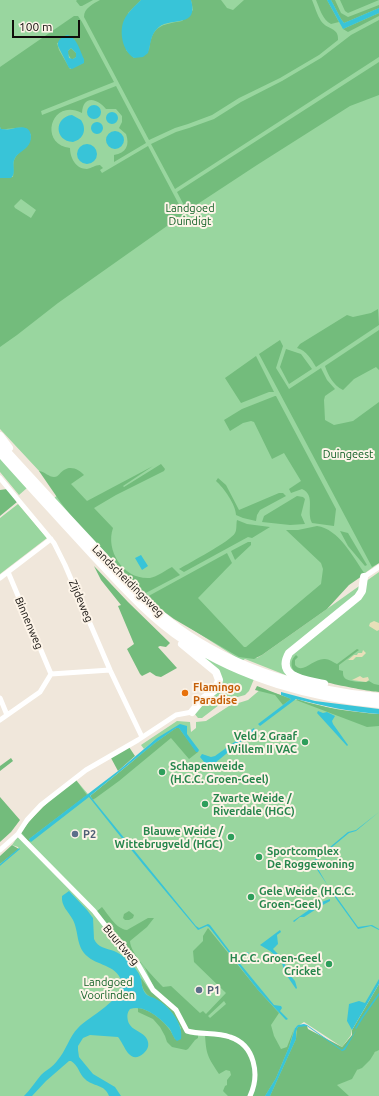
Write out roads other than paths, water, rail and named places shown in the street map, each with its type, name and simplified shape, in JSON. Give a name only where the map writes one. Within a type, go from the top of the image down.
[{"type":"main road","points":[[0,436],[7,444],[17,462]]},
{"type":"main road","name":"Landscheidingsweg","points":[[0,444],[17,462],[32,484],[138,603],[170,630],[196,648],[242,671],[279,684],[309,693],[339,699],[379,704]]},
{"type":"main road","name":"Landscheidingsweg","points":[[0,453],[143,598],[168,620],[200,643],[246,666],[280,678],[312,687],[363,696],[379,697]]},
{"type":"main road","points":[[363,696],[349,689],[296,677],[287,670],[285,665],[286,658],[289,653],[358,597],[362,591],[364,577]]},
{"type":"main road","points":[[170,630],[185,647],[216,672],[219,677],[219,682],[216,689],[202,700],[192,712]]},
{"type":"street","name":"Zijdeweg","points":[[0,478],[51,539],[65,565],[110,670],[142,737]]},
{"type":"street","points":[[0,578],[51,539]]},
{"type":"street","points":[[364,577],[379,567]]},
{"type":"street","name":"Binnenweg","points":[[8,572],[51,674]]},
{"type":"street","points":[[0,720],[40,692],[51,674],[110,670]]},
{"type":"street","points":[[0,698],[7,715]]},
{"type":"street","points":[[0,850],[18,834],[27,820],[41,805],[86,770],[176,715],[192,712]]},
{"type":"street","name":"Buurtweg","points":[[18,834],[94,911],[119,943],[135,959],[153,990],[176,1010],[187,1031],[192,1033],[220,1034],[232,1037],[244,1046],[252,1057],[255,1071],[254,1084],[250,1096]]},
{"type":"water","points":[[141,0],[191,0],[192,9],[191,15],[188,18],[164,24],[159,27],[152,36],[148,53],[143,57],[134,58],[124,46],[122,30],[124,20]]},
{"type":"water","points":[[327,0],[331,0],[344,23],[379,8],[379,13],[343,29]]},
{"type":"water","points":[[67,35],[73,38],[78,45],[84,59],[84,63],[72,69],[69,68],[58,46],[61,38]],"holes":[[[71,48],[76,53],[76,57],[73,59],[69,58],[68,51]]]},
{"type":"water","points":[[91,105],[97,105],[101,109],[101,115],[97,119],[91,119],[87,115],[87,109]]},
{"type":"water","points":[[112,112],[116,114],[118,118],[116,122],[112,124],[108,122],[106,118],[108,114]]},
{"type":"water","points":[[72,115],[81,120],[84,127],[80,139],[73,142],[62,138],[59,129],[59,124],[62,120]]},
{"type":"water","points":[[97,122],[101,124],[103,128],[101,132],[97,134],[93,132],[91,128],[93,124]]},
{"type":"water","points":[[0,127],[1,129],[7,129],[23,127],[30,132],[31,136],[28,146],[14,160],[14,174],[11,178],[0,178]]},
{"type":"water","points":[[111,131],[119,131],[124,136],[122,147],[119,149],[111,149],[106,144],[106,136]]},
{"type":"water","points":[[87,144],[94,147],[97,154],[94,161],[87,164],[80,161],[77,154],[80,147]]},
{"type":"water","points":[[141,555],[148,566],[142,570],[135,558]]},
{"type":"water","points":[[281,692],[315,701],[379,709],[379,714],[358,712],[296,699],[260,726],[258,724],[291,699],[281,695]]},
{"type":"water","points":[[318,711],[323,713],[327,712],[335,716],[332,721],[333,724],[348,745],[347,746],[317,713]]},
{"type":"water","points":[[180,724],[187,726],[187,734],[199,750],[198,752],[196,752],[179,728],[176,728],[155,743],[90,796],[196,926],[199,928],[208,924],[210,925],[235,958],[248,952],[249,954],[237,960],[274,1005],[281,1006],[282,1008],[280,1011],[288,1019],[286,1020],[258,990],[209,927],[207,926],[198,930],[89,797],[31,842],[29,839],[118,771],[157,738]]},
{"type":"water","points":[[254,728],[255,730],[209,768],[200,757],[202,754],[211,757],[215,756]]},
{"type":"water","points":[[379,812],[356,831],[349,833],[314,862],[328,886],[312,862],[348,832],[356,830]]},
{"type":"water","points":[[69,891],[93,918],[94,939],[96,942],[102,947],[114,951],[124,957],[136,969],[146,994],[166,1006],[180,1027],[181,1039],[177,1041],[169,1028],[156,1016],[141,1008],[130,1009],[127,1016],[130,1025],[147,1038],[148,1044],[148,1048],[144,1053],[135,1057],[128,1053],[118,1037],[90,1035],[83,1038],[78,1046],[79,1057],[93,1074],[115,1087],[121,1096],[109,1096],[102,1087],[88,1082],[81,1075],[76,1065],[69,1061],[46,1081],[32,1096],[24,1096],[41,1075],[55,1063],[63,1053],[78,1028],[112,1001],[118,994],[121,987],[121,980],[115,971],[91,959],[83,952],[79,944],[73,920],[65,908],[62,900],[62,896]]},
{"type":"water","points":[[333,892],[358,927],[372,925],[379,930],[371,926],[358,929],[332,893]]},
{"type":"water","points":[[330,899],[330,901],[304,917],[300,917],[294,922],[293,921],[319,903]]},
{"type":"water","points":[[280,930],[281,932],[277,935],[278,944],[273,949],[283,959],[288,973],[295,981],[296,989],[285,973],[281,960],[260,945]]},
{"type":"water","points":[[379,979],[379,984],[352,1030],[347,1021],[349,1004],[359,1001],[365,1003]]},
{"type":"water","points":[[298,1025],[307,1025],[342,1050],[357,1029],[345,1050],[342,1051],[307,1026],[298,1027],[296,1039],[270,1096],[265,1096],[276,1078],[295,1028]]},
{"type":"waterway","points":[[0,865],[19,849]]},
{"type":"waterway","points":[[356,1028],[379,994]]},
{"type":"place","name":"Flamingo Paradise","points":[[185,693]]},
{"type":"place","name":"Veld 2 Graaf Willem II VAC","points":[[305,742]]},
{"type":"place","name":"Schapenweide (H.C.C. Groen-Geel)","points":[[162,772]]},
{"type":"place","name":"Zwarte Weide / Riverdale (HGC)","points":[[205,804]]},
{"type":"place","name":"P2","points":[[75,834]]},
{"type":"place","name":"Blauwe Weide / Wittebrugveld (HGC)","points":[[231,837]]},
{"type":"place","name":"Sportcomplex De Roggewoning","points":[[259,857]]},
{"type":"place","name":"Gele Weide (H.C.C. Groen-Geel)","points":[[251,897]]},
{"type":"place","name":"H.C.C. Groen-Geel Cricket","points":[[329,964]]},
{"type":"place","name":"P1","points":[[199,990]]},
{"type":"park label","name":"Landgoed Duindigt","points":[[190,214]]},
{"type":"park label","name":"Duingeest","points":[[348,454]]},
{"type":"park label","name":"Landgoed Voorlinden","points":[[108,988]]}]
